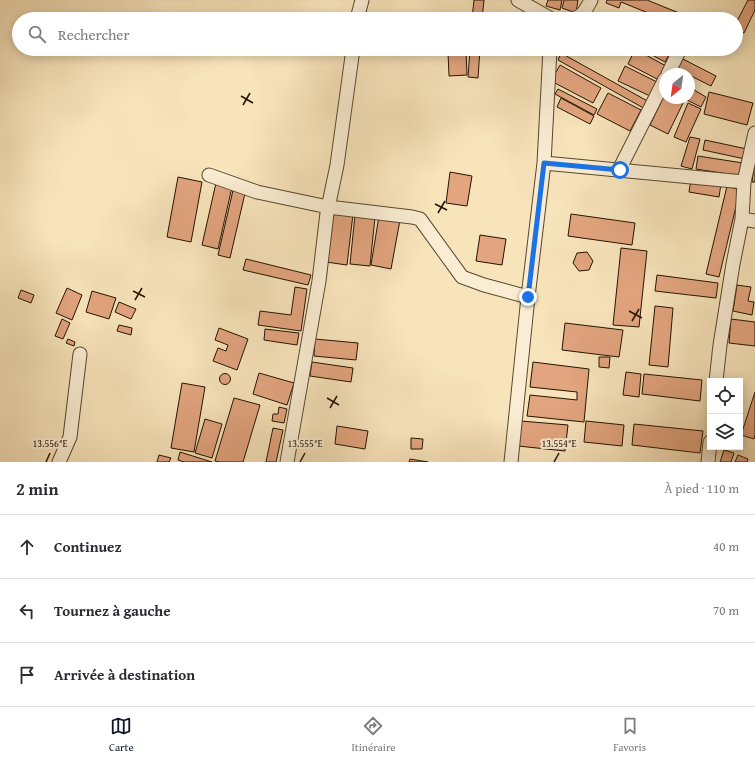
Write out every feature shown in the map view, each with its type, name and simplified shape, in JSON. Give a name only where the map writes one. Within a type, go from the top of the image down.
[{"type":"street","points":[[359,12],[362,0]]},
{"type":"street","points":[[518,0],[539,12]]},
{"type":"street","points":[[585,12],[591,0]]},
{"type":"street","points":[[287,462],[318,281],[328,207],[337,165],[352,56]]},
{"type":"street","points":[[511,462],[528,297],[544,163],[550,56]]},
{"type":"street","points":[[671,68],[677,56]]},
{"type":"street","points":[[620,170],[659,92]]},
{"type":"street","points":[[716,378],[733,264],[742,219],[744,182],[755,133]]},
{"type":"street","points":[[544,163],[744,182]]},
{"type":"street","points":[[209,175],[257,192],[328,207],[420,219],[462,276],[484,285],[528,297]]},
{"type":"street","points":[[742,219],[755,221]]},
{"type":"street","points":[[59,462],[70,437],[80,354]]},
{"type":"street","points":[[708,462],[709,450]]},
{"type":"building","points":[[474,0],[484,0],[483,12],[473,12]]},
{"type":"building","points":[[548,0],[562,0],[560,10],[546,6]]},
{"type":"building","points":[[564,0],[578,0],[576,12],[562,8]]},
{"type":"building","points":[[607,0],[647,0],[677,12],[646,12],[621,2],[619,8],[606,3]]},
{"type":"building","points":[[748,0],[755,0],[755,10],[744,33],[743,12],[742,12]]},
{"type":"building","points":[[448,56],[466,56],[467,75],[449,76]]},
{"type":"building","points":[[470,56],[480,56],[478,78],[468,77]]},
{"type":"building","points":[[560,56],[566,56],[651,103],[647,110],[558,60]]},
{"type":"building","points":[[632,56],[648,56],[666,66],[665,68],[659,68],[659,80],[628,64]]},
{"type":"building","points":[[654,56],[668,56],[665,62]]},
{"type":"building","points":[[679,57],[716,76],[711,86],[695,78],[695,68],[673,67]]},
{"type":"building","points":[[560,65],[601,88],[593,103],[551,81]]},
{"type":"building","points":[[625,66],[657,82],[650,96],[618,81]]},
{"type":"building","points":[[558,89],[597,109],[594,115],[555,94]]},
{"type":"building","points":[[695,91],[706,97],[701,107],[695,104]]},
{"type":"building","points":[[709,92],[753,103],[747,125],[704,114]]},
{"type":"building","points":[[608,93],[641,110],[630,131],[597,114]]},
{"type":"building","points":[[561,98],[594,116],[590,124],[557,107]]},
{"type":"building","points":[[660,104],[683,104],[668,134],[650,125]]},
{"type":"building","points":[[688,104],[701,109],[686,142],[674,137]]},
{"type":"building","points":[[690,137],[700,139],[692,169],[681,166]]},
{"type":"building","points":[[705,140],[747,149],[745,159],[703,150]]},
{"type":"building","points":[[698,156],[743,163],[741,176],[696,169]]},
{"type":"building","points":[[754,166],[755,182],[752,182]]},
{"type":"building","points":[[450,172],[472,176],[467,206],[446,203]]},
{"type":"building","points":[[178,177],[202,182],[191,242],[167,237]]},
{"type":"building","points":[[691,179],[721,184],[719,197],[689,192]]},
{"type":"building","points":[[216,183],[232,187],[218,249],[202,245]]},
{"type":"building","points":[[234,186],[246,189],[230,258],[218,255]]},
{"type":"building","points":[[727,186],[740,190],[719,277],[706,274]]},
{"type":"building","points":[[332,211],[353,214],[347,265],[326,262]]},
{"type":"building","points":[[571,214],[635,223],[632,245],[568,236]]},
{"type":"building","points":[[355,215],[375,217],[370,266],[350,264]]},
{"type":"building","points":[[379,216],[400,220],[391,269],[371,265]]},
{"type":"building","points":[[480,235],[506,239],[502,265],[476,261]]},
{"type":"building","points":[[621,248],[647,251],[639,327],[613,325]]},
{"type":"building","points":[[587,252],[593,261],[589,270],[579,271],[573,263],[577,253]]},
{"type":"building","points":[[246,259],[311,275],[308,285],[243,270]]},
{"type":"building","points":[[657,275],[718,283],[716,298],[655,291]]},
{"type":"building","points":[[737,285],[751,287],[748,301],[754,302],[752,315],[733,311]]},
{"type":"building","points":[[295,287],[307,289],[301,331],[258,325],[260,311],[291,315]]},
{"type":"building","points":[[67,288],[82,295],[72,320],[56,313]]},
{"type":"building","points":[[21,290],[34,295],[31,303],[18,298]]},
{"type":"building","points":[[92,291],[116,298],[109,319],[86,312]]},
{"type":"building","points":[[119,302],[136,309],[131,319],[115,312]]},
{"type":"building","points":[[655,306],[673,308],[668,367],[649,365]]},
{"type":"building","points":[[62,319],[70,323],[63,339],[55,336]]},
{"type":"building","points":[[731,319],[755,322],[755,346],[729,343]]},
{"type":"building","points":[[565,323],[623,330],[619,357],[562,350]]},
{"type":"building","points":[[119,325],[132,328],[131,335],[117,331]]},
{"type":"building","points":[[219,328],[248,339],[237,370],[213,361],[218,348],[226,351],[228,345],[215,340]]},
{"type":"building","points":[[265,329],[299,333],[297,345],[264,340]]},
{"type":"building","points":[[68,339],[75,342],[74,346],[66,343]]},
{"type":"building","points":[[315,339],[358,343],[356,360],[314,356]]},
{"type":"building","points":[[599,357],[610,357],[609,368],[599,367]]},
{"type":"building","points":[[312,362],[353,368],[351,382],[310,376]]},
{"type":"building","points":[[533,362],[589,369],[584,422],[527,416],[530,395],[577,400],[577,392],[530,387]]},
{"type":"building","points":[[626,372],[641,374],[639,397],[623,395]]},
{"type":"building","points":[[225,373],[229,375],[231,379],[229,383],[225,385],[221,383],[219,379],[221,375]]},
{"type":"building","points":[[259,373],[294,383],[287,405],[253,394]]},
{"type":"building","points":[[644,374],[702,380],[700,401],[642,394]]},
{"type":"building","points":[[182,383],[205,387],[194,452],[171,448]]},
{"type":"building","points":[[755,392],[754,439],[743,436],[743,429]]},
{"type":"building","points":[[234,398],[260,405],[243,462],[215,461]]},
{"type":"building","points":[[279,407],[287,409],[284,423],[272,421],[273,414],[278,414]]},
{"type":"building","points":[[205,419],[222,424],[212,458],[195,453]]},
{"type":"building","points":[[521,421],[568,425],[565,451],[518,446]]},
{"type":"building","points":[[586,421],[624,425],[622,446],[584,442]]},
{"type":"building","points":[[634,424],[703,431],[700,453],[632,445]]},
{"type":"building","points":[[337,426],[368,431],[365,449],[335,444]]},
{"type":"building","points":[[273,428],[283,430],[276,462],[266,462]]},
{"type":"building","points":[[411,438],[423,439],[422,449],[411,449]]},
{"type":"building","points":[[724,450],[734,453],[731,462],[720,462]]},
{"type":"building","points":[[180,452],[212,462],[184,462],[178,460]]},
{"type":"building","points":[[159,455],[171,458],[169,462],[157,462]]},
{"type":"building","points":[[738,455],[748,459],[747,462],[735,462]]},
{"type":"building","points":[[410,459],[428,462],[409,462]]},
{"type":"route","points":[[528,297],[544,163],[620,170]]}]
